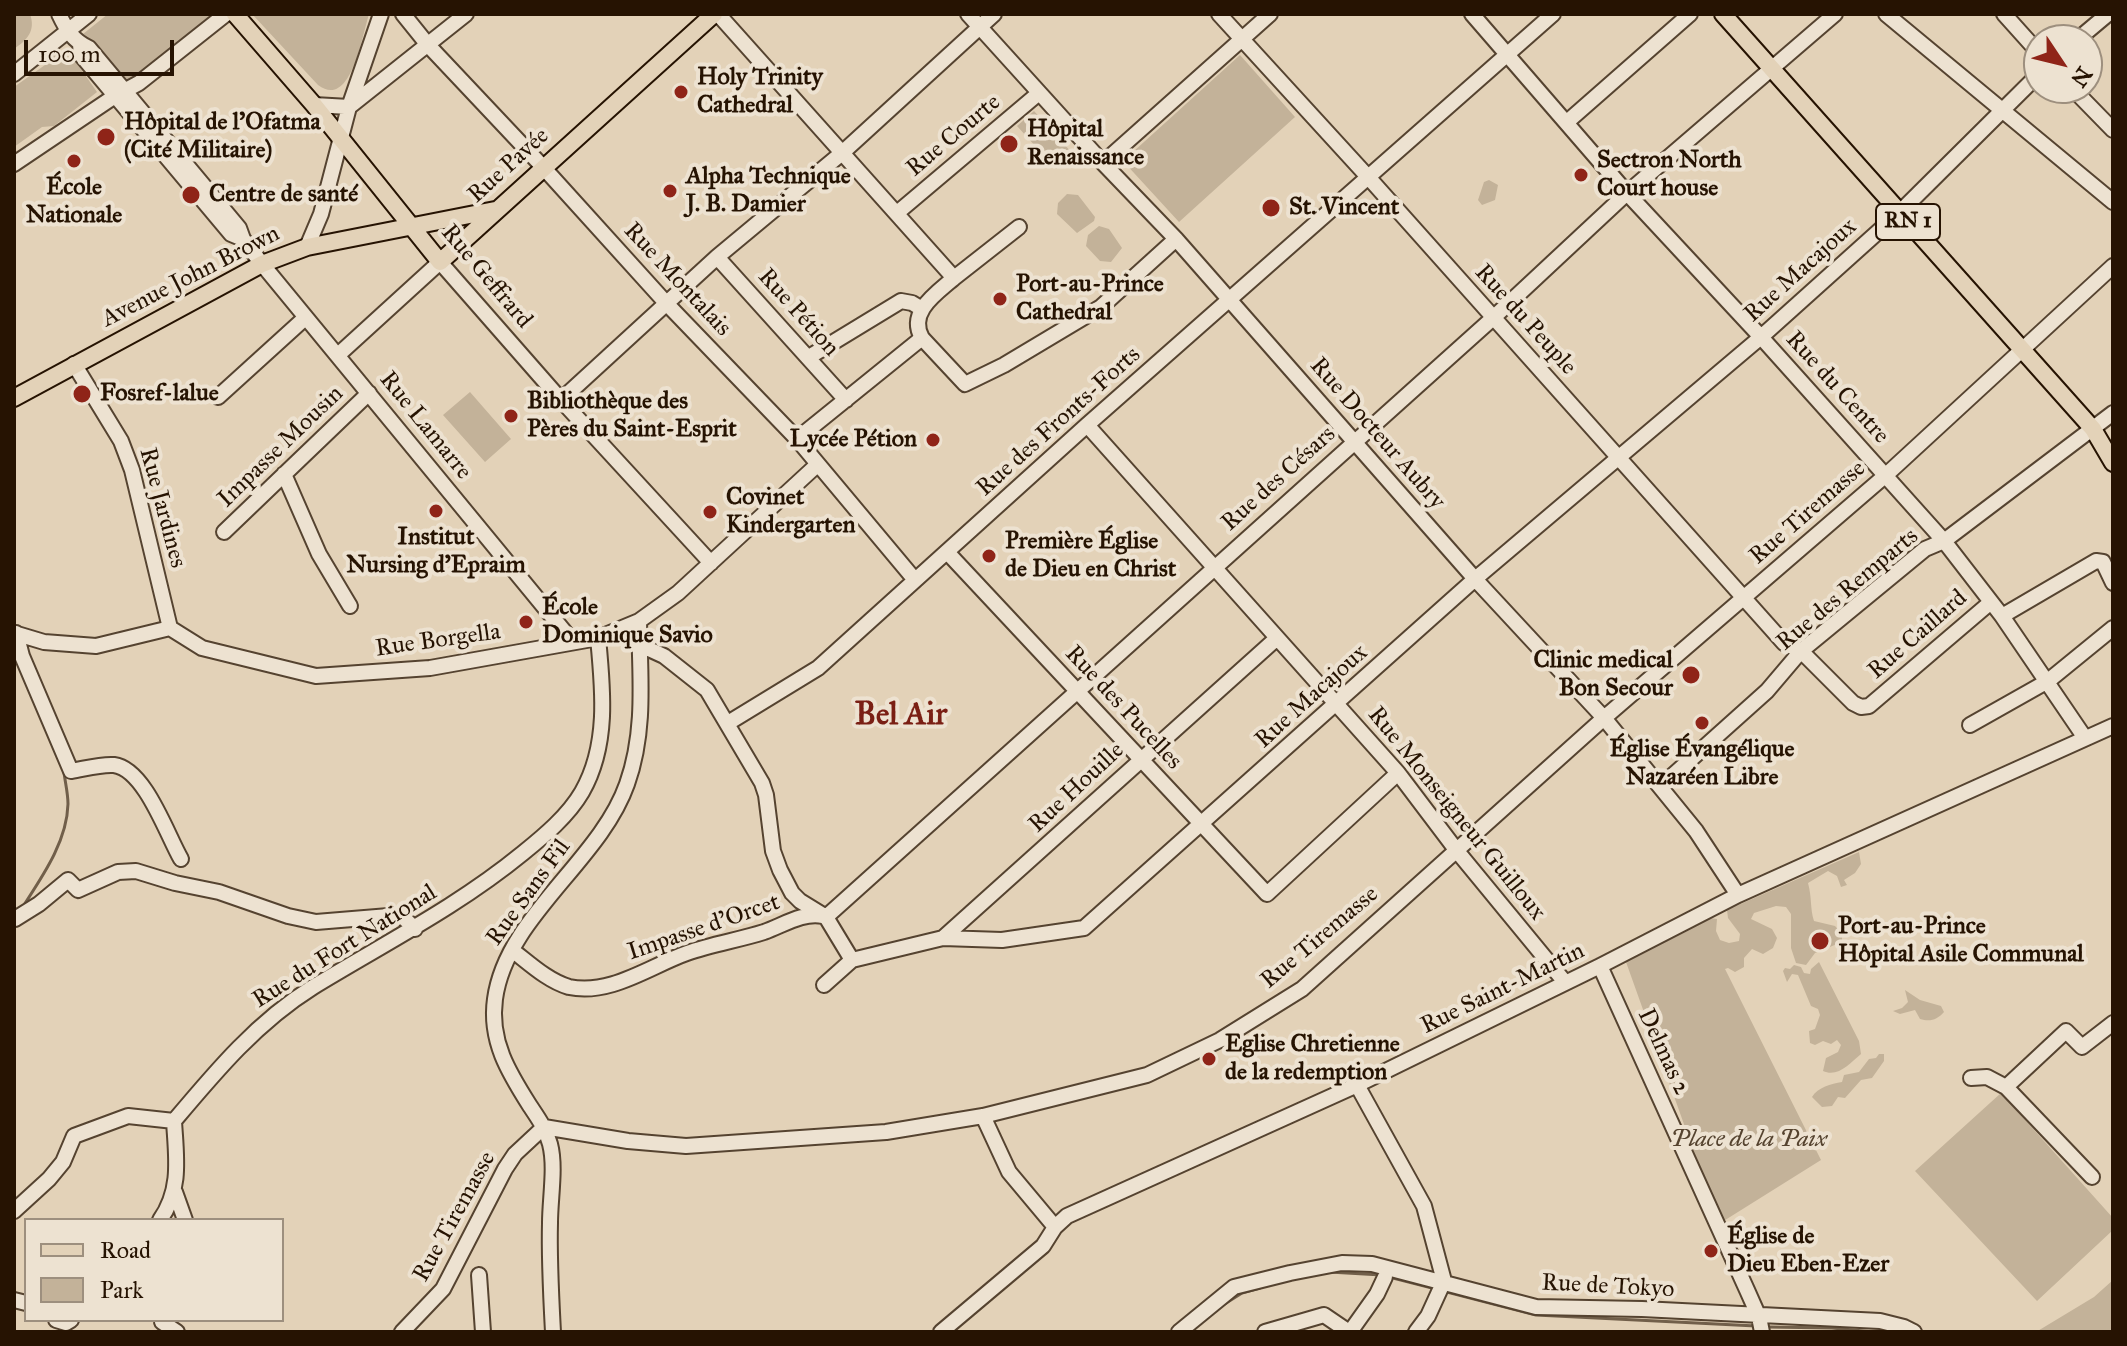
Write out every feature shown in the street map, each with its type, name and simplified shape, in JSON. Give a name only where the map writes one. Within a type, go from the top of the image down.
[{"type":"main road","name":"Rue Geffrard","points":[[235,14],[314,105],[440,262]]},
{"type":"main road","name":"Rue Pavée","points":[[440,262],[716,14]]},
{"type":"main road","name":"RN 1","points":[[1723,14],[2093,429],[2113,463]]},
{"type":"main road","name":"Avenue John Brown","points":[[14,398],[262,264],[307,247],[495,210]]},
{"type":"street","name":"Rue Lamarre","points":[[59,14],[68,32],[89,48],[119,93],[239,228],[243,239],[305,318],[573,642]]},
{"type":"street","points":[[14,74],[89,14]]},
{"type":"street","points":[[14,164],[119,93],[139,83],[226,14]]},
{"type":"street","points":[[307,247],[321,214],[349,107],[381,14]]},
{"type":"street","name":"Rue Montalais","points":[[403,14],[667,304],[797,439],[915,580]]},
{"type":"street","points":[[314,105],[349,107],[466,14]]},
{"type":"street","points":[[716,14],[954,278]]},
{"type":"street","name":"Rue Docteur Aubry","points":[[968,14],[1176,239],[1475,579],[1604,718],[1696,831],[1738,895]]},
{"type":"street","points":[[561,400],[717,257],[842,153],[994,14]]},
{"type":"street","name":"Rue du Peuple","points":[[1219,14],[1784,643],[1801,651]]},
{"type":"street","points":[[1103,163],[1270,14]]},
{"type":"street","name":"Rue du Centre","points":[[1472,14],[1627,193],[1944,541],[2002,616],[2085,738]]},
{"type":"street","name":"Rue des Fronts-Forts","points":[[728,723],[818,668],[1087,425],[1553,14]]},
{"type":"street","points":[[1567,122],[1690,14]]},
{"type":"street","name":"Rue des Césars","points":[[826,917],[1493,318],[1627,193],[1835,14]]},
{"type":"street","points":[[1886,14],[2113,202]]},
{"type":"street","points":[[2004,14],[2023,35]]},
{"type":"street","name":"Rue Macajoux","points":[[852,960],[943,938],[1002,940],[1084,928],[1202,826],[1475,579],[1761,337],[1899,213],[2023,90]]},
{"type":"street","name":"Rue Courte","points":[[897,213],[1039,93]]},
{"type":"street","points":[[2088,104],[2113,130]]},
{"type":"street","points":[[1019,227],[954,278],[922,309],[917,325],[922,338],[965,384],[1004,365],[1101,307],[1176,239]]},
{"type":"street","name":"Rue Pétion","points":[[717,257],[846,400]]},
{"type":"street","name":"Rue Pavée","points":[[338,355],[440,262]]},
{"type":"street","name":"Rue Geffrard","points":[[440,262],[561,400],[711,563]]},
{"type":"street","name":"Rue Tiremasse","points":[[402,1332],[443,1289],[505,1169],[515,1154],[544,1127],[628,1141],[686,1146],[886,1132],[983,1116],[1147,1075],[1220,1040],[1302,989],[1604,718],[1886,475],[2113,266]]},
{"type":"street","points":[[809,357],[901,301],[922,309]]},
{"type":"street","points":[[218,397],[305,318]]},
{"type":"street","points":[[797,439],[922,338]]},
{"type":"street","name":"Rue Jardines","points":[[74,364],[121,441],[132,470],[170,628]]},
{"type":"street","name":"Impasse Mousin","points":[[224,532],[369,393]]},
{"type":"street","name":"Rue des Remparts","points":[[1661,786],[1767,691],[1801,651],[1925,549],[1944,541],[2113,413]]},
{"type":"street","name":"Rue Monseigneur Guilloux","points":[[1087,425],[1398,773],[1457,851],[1564,981]]},
{"type":"street","name":"Rue Borgella","points":[[170,628],[202,648],[316,676],[430,668],[598,638],[639,621],[678,593],[817,465]]},
{"type":"street","points":[[284,474],[319,554],[350,606]]},
{"type":"street","name":"Rue des Pucelles","points":[[947,552],[1267,894],[1398,773]]},
{"type":"street","points":[[2002,616],[2096,561],[2103,562],[2113,583]]},
{"type":"street","name":"Rue Caillard","points":[[1801,651],[1853,703],[1861,707],[1869,706],[1991,602]]},
{"type":"street","name":"Rue Sans Fil","points":[[553,1332],[549,1252],[551,1152],[544,1127],[505,1068],[496,1040],[495,1000],[506,960],[512,950],[610,818],[627,786],[638,747],[641,700],[639,621]]},
{"type":"street","points":[[15,633],[44,642],[96,646],[170,628]]},
{"type":"street","points":[[15,633],[71,771],[115,765],[125,769],[152,800],[181,859]]},
{"type":"street","points":[[1970,725],[2048,681],[2112,634]]},
{"type":"street","name":"Rue du Fort National","points":[[174,1121],[264,1022],[312,988],[415,929],[507,866],[561,819],[582,793],[593,766],[601,732],[603,693],[598,638]]},
{"type":"street","name":"Rue Houille","points":[[943,938],[1277,638]]},
{"type":"street","points":[[640,645],[664,656],[697,681],[707,690],[728,723],[766,795],[770,840],[792,893],[826,917],[852,960],[824,985]]},
{"type":"street","name":"Rue Saint-Martin","points":[[941,1332],[1043,1246],[1055,1227],[1067,1216],[1357,1085],[1738,895],[2113,726]]},
{"type":"street","points":[[15,919],[68,880],[78,890],[118,872],[136,871],[219,892],[288,916],[316,922],[401,915],[415,929]]},
{"type":"street","name":"Impasse d'Orcet","points":[[512,950],[552,979],[567,986],[586,989],[604,987],[690,951],[734,942],[806,915],[826,917]]},
{"type":"street","name":"Delmas 2","points":[[1600,966],[1759,1317],[1762,1332]]},
{"type":"street","points":[[2006,1087],[2066,1031],[2082,1047],[2113,1023]]},
{"type":"street","points":[[1971,1078],[1987,1077],[2006,1087],[2092,1177]]},
{"type":"street","points":[[1357,1085],[1424,1206],[1443,1288],[1416,1332]]},
{"type":"street","points":[[14,1211],[63,1162],[74,1136],[128,1116],[174,1121],[178,1170],[175,1192],[161,1218]]},
{"type":"street","points":[[983,1116],[1009,1172],[1055,1227]]},
{"type":"street","points":[[175,1192],[184,1218]]},
{"type":"street","name":"Rue de Tokyo","points":[[1179,1332],[1234,1287],[1342,1263],[1372,1264],[1443,1288],[1536,1307],[1880,1321],[1914,1332]]},
{"type":"street","points":[[479,1275],[483,1332]]},
{"type":"street","points":[[1265,1332],[1324,1315],[1350,1332],[1385,1277]]},
{"type":"street","points":[[162,1322],[177,1332]]},
{"type":"green space","points":[[14,14],[30,14],[32,25],[26,38],[14,49]]},
{"type":"green space","points":[[108,14],[216,14],[222,21],[121,87],[83,34]]},
{"type":"green space","points":[[252,14],[369,14],[347,79],[339,88],[329,90],[318,85]]},
{"type":"green space","points":[[58,49],[76,62],[97,92],[54,126],[42,127],[14,147],[14,87],[45,65]]},
{"type":"green space","points":[[1240,55],[1295,117],[1179,222],[1123,161]]},
{"type":"green space","points":[[1034,111],[1073,154],[1056,169],[1017,126]]},
{"type":"green space","points":[[1489,180],[1498,185],[1495,200],[1482,205],[1478,200],[1484,182]]},
{"type":"green space","points":[[1067,194],[1078,195],[1095,217],[1077,233],[1057,214],[1058,203]]},
{"type":"green space","points":[[1099,226],[1109,229],[1122,248],[1111,262],[1100,261],[1086,246],[1088,235]]},
{"type":"green space","points":[[470,392],[511,439],[485,462],[443,415]]},
{"type":"green space","name":"Place de la Paix","points":[[1859,852],[1861,864],[1855,873],[1844,880],[1847,885],[1841,887],[1837,876],[1828,871],[1808,883],[1814,921],[1835,926],[1842,934],[1842,942],[1815,953],[1806,965],[1796,963],[1791,948],[1791,914],[1786,907],[1776,906],[1754,913],[1751,919],[1772,929],[1777,938],[1773,948],[1763,954],[1752,949],[1744,958],[1744,967],[1735,972],[1725,969],[1821,1160],[1722,1222],[1621,948],[1698,917],[1701,923],[1710,918],[1717,919],[1716,931],[1720,940],[1729,943],[1739,941],[1740,934],[1728,918],[1727,910]]},
{"type":"green space","points":[[1819,962],[1859,1041],[1861,1054],[1834,1073],[1823,1071],[1826,1058],[1838,1052],[1841,1045],[1837,1040],[1831,1044],[1823,1041],[1815,1045],[1810,1043],[1809,1031],[1815,1029],[1820,1015],[1818,1009],[1811,1006],[1798,975],[1792,974],[1787,982],[1783,971],[1794,965],[1810,974]]},
{"type":"green space","points":[[1905,990],[1920,1000],[1941,1006],[1944,1012],[1936,1019],[1927,1020],[1920,1019],[1915,1010],[1900,1014],[1893,1011],[1908,1002]]},
{"type":"green space","points":[[1884,1054],[1884,1061],[1872,1078],[1861,1080],[1845,1098],[1838,1097],[1832,1106],[1822,1107],[1812,1097],[1821,1088],[1842,1082],[1844,1075],[1859,1072],[1869,1059]]},
{"type":"green space","points":[[2001,1093],[2113,1218],[2113,1230],[2037,1301],[1915,1171]]},
{"type":"green space","points":[[2113,1280],[2113,1332],[2036,1332],[2094,1297]]},
{"type":"waterway","points":[[22,908],[52,859],[63,832],[68,804],[64,772]]},
{"type":"waterway","points":[[1329,1272],[1382,1275]]},
{"type":"waterway","points":[[1389,1277],[1436,1289]]},
{"type":"waterway","points":[[1223,1305],[1242,1293],[1260,1288]]},
{"type":"waterway","points":[[1443,1291],[1536,1315],[1756,1326]]},
{"type":"waterway","points":[[1768,1327],[1874,1332]]},
{"type":"place","name":"Holy Trinity Cathedral","points":[[681,92]]},
{"type":"place","name":"Hôpital de l'Ofatma (Cité Militaire)","points":[[106,137]]},
{"type":"place","name":"Hôpital Renaissance","points":[[1009,144]]},
{"type":"place","name":"École Nationale","points":[[74,161]]},
{"type":"place","name":"Sectron North Court house","points":[[1581,175]]},
{"type":"place","name":"Alpha Technique J. B. Damier","points":[[670,191]]},
{"type":"place","name":"Centre de santé","points":[[191,195]]},
{"type":"place","name":"St. Vincent","points":[[1271,208]]},
{"type":"place","name":"Port-au-Prince Cathedral","points":[[1000,299]]},
{"type":"place","name":"Fosref-lalue","points":[[82,394]]},
{"type":"place","name":"Bibliothèque des Pères du Saint-Esprit","points":[[511,416]]},
{"type":"place","name":"Lycée Pétion","points":[[933,440]]},
{"type":"place","name":"Institut Nursing d'Epraim","points":[[436,511]]},
{"type":"place","name":"Covinet Kindergarten","points":[[710,512]]},
{"type":"place","name":"Première Église de Dieu en Christ","points":[[989,556]]},
{"type":"place","name":"École Dominique Savio","points":[[526,622]]},
{"type":"place","name":"Clinic medical Bon Secour","points":[[1691,675]]},
{"type":"place","name":"Église Évangélique Nazaréen Libre","points":[[1702,723]]},
{"type":"place","name":"Port-au-Prince Hôpital Asile Communal","points":[[1820,941]]},
{"type":"place","name":"Eglise Chretienne de la redemption","points":[[1209,1059]]},
{"type":"place","name":"Église de Dieu Eben-Ezer","points":[[1711,1251]]},
{"type":"district","name":"Bel Air","points":[[901,716]]}]
